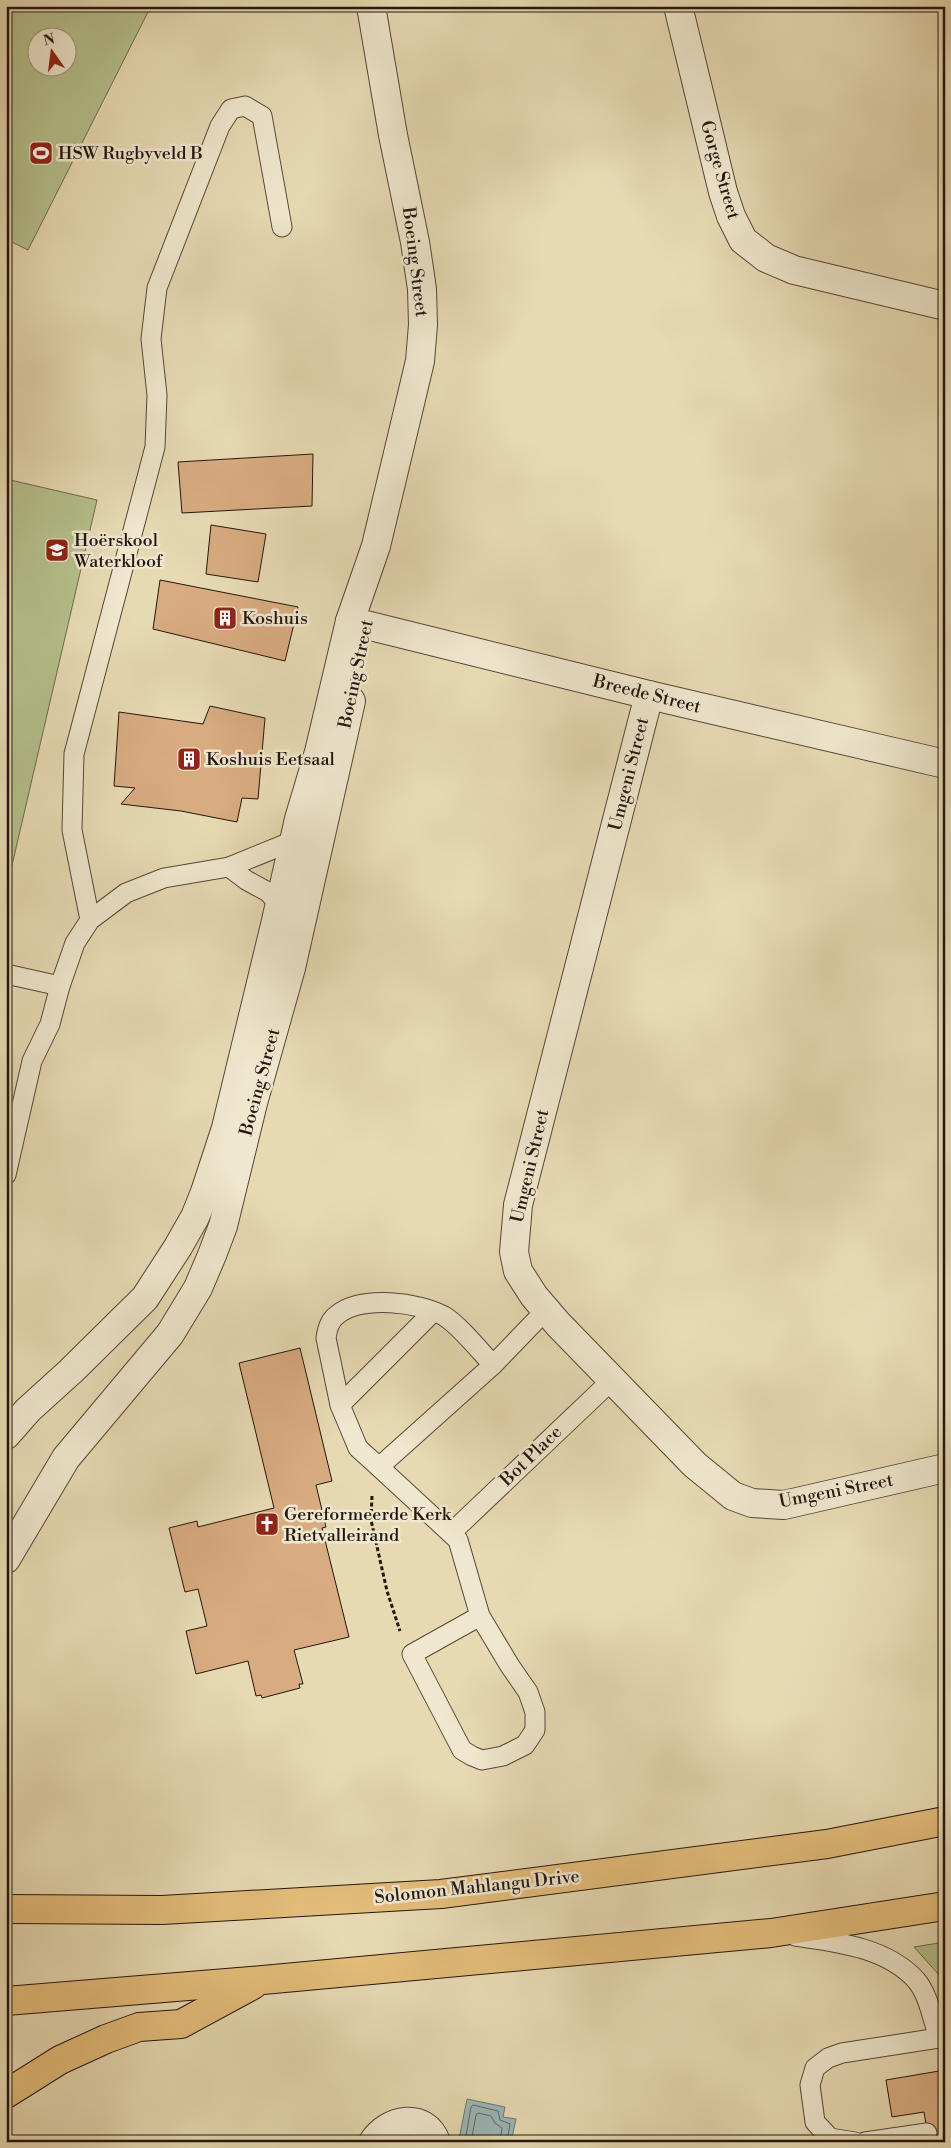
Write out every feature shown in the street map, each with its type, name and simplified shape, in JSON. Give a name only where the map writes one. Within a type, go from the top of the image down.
[{"type":"main road","name":"Solomon Mahlangu Drive","points":[[6,1909],[162,1910],[441,1894],[827,1844],[945,1821]]},
{"type":"main road","points":[[6,2001],[263,1980],[771,1932],[945,1906]]},
{"type":"main road","points":[[6,2094],[60,2060],[106,2039],[139,2027],[180,2024],[263,1980]]},
{"type":"street","name":"Boeing Street","points":[[6,1559],[66,1458],[170,1334],[198,1288],[223,1226],[253,1103],[300,931],[359,624],[420,361],[423,325],[422,289],[415,242],[370,6]]},
{"type":"street","name":"Gorge Street","points":[[678,6],[723,192],[731,216],[743,240],[766,258],[794,270],[945,306]]},
{"type":"street","name":"Boeing Street","points":[[6,1435],[28,1410],[71,1371],[145,1298],[195,1217],[226,1128],[293,841],[359,624]]},
{"type":"street","name":"Breede Street","points":[[359,624],[649,695],[945,764]]},
{"type":"street","name":"Umgeni Street","points":[[649,695],[518,1206],[514,1252],[518,1271],[534,1296],[546,1310],[612,1380],[694,1465],[733,1496],[752,1503],[784,1505],[945,1468]]},
{"type":"street","points":[[373,2142],[382,2129],[392,2125],[416,2122],[428,2127],[436,2142]]},
{"type":"lane","points":[[90,920],[72,830],[74,754],[155,447],[156,395],[151,339],[157,288],[220,126],[231,109],[245,106],[262,116],[282,227]]},
{"type":"lane","points":[[6,1175],[32,1061],[50,1024],[60,986],[75,943],[90,920],[126,893],[164,878],[230,867],[293,841]]},
{"type":"lane","points":[[230,867],[280,902],[300,931]]},
{"type":"lane","points":[[14,976],[60,986]]},
{"type":"lane","points":[[480,1616],[412,1654],[462,1750],[482,1760],[503,1756],[525,1745],[535,1730],[533,1705],[528,1692],[480,1616],[458,1540],[358,1448],[340,1405],[326,1338],[327,1329],[337,1315],[352,1307],[376,1302],[409,1305],[445,1317],[493,1365]]},
{"type":"lane","points":[[379,1467],[493,1365],[546,1310]]},
{"type":"lane","points":[[340,1405],[433,1312]]},
{"type":"lane","name":"Bot Place","points":[[451,1533],[612,1380]]},
{"type":"lane","points":[[771,1932],[832,1941],[876,1953],[899,1966],[917,1981],[942,2037],[842,2053],[828,2058],[815,2068],[810,2085],[815,2122],[830,2138],[855,2142]]},
{"type":"lane","points":[[865,2142],[927,2133]]},
{"type":"path","points":[[379,1467],[373,1474],[371,1520],[396,1623],[412,1654]]},
{"type":"green space","name":"HSW Rugbyveld B","points":[[6,6],[151,6],[28,250],[6,239]]},
{"type":"green space","points":[[6,479],[97,500],[6,891]]},
{"type":"green space","points":[[945,1942],[945,1974],[939,1975],[914,1947]]},
{"type":"water","points":[[467,2099],[505,2107],[503,2117],[516,2119],[511,2142],[470,2142],[459,2139]]},
{"type":"building","points":[[313,454],[312,506],[182,513],[178,462]]},
{"type":"building","name":"Koshuis","points":[[211,525],[266,534],[258,582],[206,574]]},
{"type":"building","name":"Koshuis","points":[[160,580],[298,607],[285,661],[153,629]]},
{"type":"building","name":"Koshuis Eetsaal","points":[[210,706],[265,718],[258,799],[242,798],[237,822],[181,811],[121,804],[135,788],[114,786],[119,712],[203,724]]},
{"type":"building","name":"Gereformeerde Kerk Rietvalleirand","points":[[300,1348],[332,1481],[316,1485],[326,1527],[322,1528],[349,1637],[294,1650],[303,1684],[299,1684],[300,1688],[262,1698],[261,1695],[256,1696],[248,1661],[196,1674],[186,1631],[207,1626],[198,1589],[185,1592],[169,1528],[197,1521],[198,1527],[274,1508],[239,1363]]},
{"type":"building","points":[[945,2070],[945,2142],[929,2142],[924,2112],[892,2117],[886,2080]]},
{"type":"place","name":"HSW Rugbyveld B","points":[[41,153]]},
{"type":"place","name":"Hoërskool Waterkloof","points":[[57,550]]},
{"type":"place","name":"Koshuis","points":[[225,618]]},
{"type":"place","name":"Koshuis Eetsaal","points":[[189,759]]},
{"type":"place","name":"Gereformeerde Kerk Rietvalleirand","points":[[267,1524]]}]
